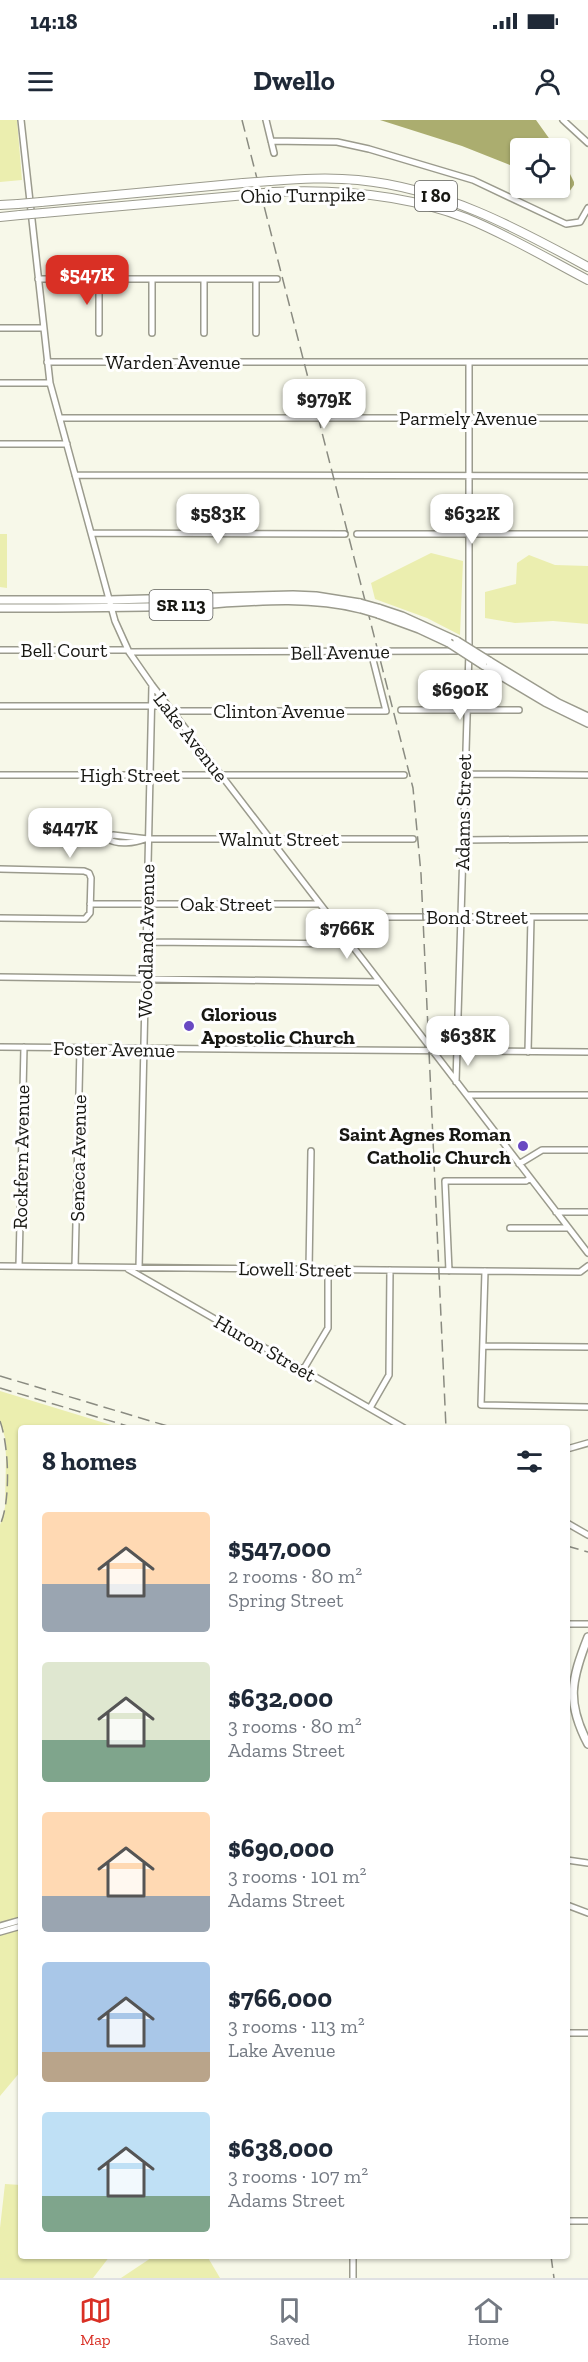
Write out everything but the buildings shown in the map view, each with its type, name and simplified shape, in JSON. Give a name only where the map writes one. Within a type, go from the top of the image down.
[{"type":"highway","name":"Ohio Turnpike","points":[[0,205],[270,181],[357,180],[427,193],[490,216],[588,267]]},
{"type":"highway","name":"Ohio Turnpike","points":[[0,217],[273,192],[358,192],[428,205],[484,226],[588,280]]},
{"type":"main road","name":"SR 113","points":[[0,608],[293,594],[316,596],[402,616],[453,642],[545,702],[588,723]]},
{"type":"main road","name":"SR 113","points":[[0,600],[111,604]]},
{"type":"main road","name":"SR 113","points":[[486,663],[588,717]]},
{"type":"main road","points":[[588,1637],[574,1674],[572,1696],[576,1718],[588,1744]]},
{"type":"street","name":"Lake Avenue","points":[[21,120],[50,383],[111,604],[128,651],[152,686],[349,944],[588,1253]]},
{"type":"street","points":[[266,120],[274,153]]},
{"type":"street","points":[[563,120],[588,143]]},
{"type":"street","points":[[271,141],[337,142],[369,149],[473,180],[566,224],[580,222],[588,208]]},
{"type":"street","points":[[38,279],[277,279]]},
{"type":"street","points":[[99,279],[99,333]]},
{"type":"street","points":[[152,279],[152,333]]},
{"type":"street","points":[[204,279],[204,333]]},
{"type":"street","points":[[256,279],[256,333]]},
{"type":"street","points":[[0,328],[43,328]]},
{"type":"street","name":"Warden Avenue","points":[[47,362],[588,362]]},
{"type":"street","name":"Adams Street","points":[[456,1082],[469,651],[469,362]]},
{"type":"street","points":[[0,383],[50,383]]},
{"type":"street","name":"Parmely Avenue","points":[[60,418],[588,418]]},
{"type":"street","points":[[0,444],[67,444]]},
{"type":"street","points":[[75,475],[588,476]]},
{"type":"street","points":[[91,533],[345,534]]},
{"type":"street","points":[[357,534],[588,534]]},
{"type":"street","name":"Bell Court","points":[[0,650],[128,651]]},
{"type":"street","name":"Bell Avenue","points":[[128,651],[588,651]]},
{"type":"street","name":"Clinton Avenue","points":[[0,706],[151,706],[386,711],[371,652]]},
{"type":"street","name":"Woodland Avenue","points":[[139,1268],[152,686]]},
{"type":"street","points":[[401,710],[519,710]]},
{"type":"street","points":[[464,774],[588,775]]},
{"type":"street","name":"High Street","points":[[0,775],[404,775]]},
{"type":"street","name":"Walnut Street","points":[[147,839],[127,842],[111,842],[108,839],[113,835],[147,839],[413,839]]},
{"type":"street","points":[[462,840],[588,839]]},
{"type":"street","points":[[0,869],[86,872],[91,878],[89,915],[82,919],[0,918]]},
{"type":"street","name":"Oak Street","points":[[90,904],[320,904]]},
{"type":"street","points":[[528,1052],[531,916]]},
{"type":"street","name":"Bond Street","points":[[330,917],[588,917]]},
{"type":"street","points":[[146,942],[349,944]]},
{"type":"street","points":[[0,977],[379,982]]},
{"type":"street","name":"Foster Avenue","points":[[0,1047],[588,1052]]},
{"type":"street","name":"Rockfern Avenue","points":[[19,1266],[24,1047]]},
{"type":"street","name":"Seneca Avenue","points":[[75,1267],[80,1048]]},
{"type":"street","points":[[466,1095],[588,1095]]},
{"type":"street","points":[[519,1164],[542,1150],[588,1150]]},
{"type":"street","points":[[309,1269],[311,1151]]},
{"type":"street","points":[[449,1271],[445,1181],[526,1181],[530,1178]]},
{"type":"street","points":[[556,1212],[588,1212]]},
{"type":"street","points":[[510,1228],[568,1228]]},
{"type":"street","name":"Lowell Street","points":[[0,1266],[580,1272],[588,1266]]},
{"type":"street","name":"Huron Street","points":[[126,1268],[399,1425]]},
{"type":"street","points":[[303,1370],[328,1328],[328,1269]]},
{"type":"street","points":[[370,1408],[389,1375],[390,1270]]},
{"type":"street","points":[[485,1271],[481,1406],[588,1407]]},
{"type":"street","points":[[483,1346],[588,1347]]},
{"type":"street","points":[[570,1448],[588,1443]]},
{"type":"street","points":[[570,1525],[588,1535]]},
{"type":"street","points":[[570,1624],[588,1624]]},
{"type":"street","points":[[570,1860],[588,1863]]},
{"type":"street","points":[[570,1906],[588,1913]]},
{"type":"street","points":[[0,1926],[18,1921]]},
{"type":"street","points":[[0,1932],[18,1927]]},
{"type":"street","points":[[570,2033],[588,2033]]},
{"type":"street","points":[[570,2221],[588,2221]]},
{"type":"street","points":[[353,2259],[353,2278]]},
{"type":"shaded area","points":[[0,120],[17,120],[22,180],[0,182]]},
{"type":"shaded area","points":[[380,120],[536,120],[549,138],[510,138],[510,165],[462,146]]},
{"type":"shaded area","points":[[570,174],[574,182],[570,191]]},
{"type":"shaded area","points":[[0,534],[7,534],[7,588],[0,587]]},
{"type":"shaded area","points":[[431,553],[463,561],[460,635],[427,618],[375,599],[371,583]]},
{"type":"shaded area","points":[[529,555],[555,565],[588,566],[588,624],[553,621],[515,623],[485,618],[485,592],[516,584],[517,563]]},
{"type":"shaded area","points":[[0,1391],[111,1425],[18,1425],[18,2075],[0,2096],[0,1525],[5,1507],[6,1457],[5,1438],[0,1421]]},
{"type":"shaded area","points":[[5,2184],[18,2185],[18,2259],[108,2259],[93,2278],[0,2278],[0,2228]]},
{"type":"shaded area","points":[[150,2259],[209,2259],[220,2278],[121,2278]]},
{"type":"railway","points":[[242,120],[413,788],[421,874],[446,1425]]},
{"type":"railway","points":[[0,1376],[164,1425]]},
{"type":"railway","points":[[0,1388],[124,1425]]},
{"type":"railway","points":[[0,1421],[8,1473],[6,1502],[0,1525]]},
{"type":"railway","points":[[570,1547],[588,1552]]},
{"type":"railway","points":[[551,2259],[554,2278]]},
{"type":"place","name":"Glorious Apostolic Church","points":[[189,1026]]},
{"type":"place","name":"Saint Agnes Roman Catholic Church","points":[[523,1146]]}]
